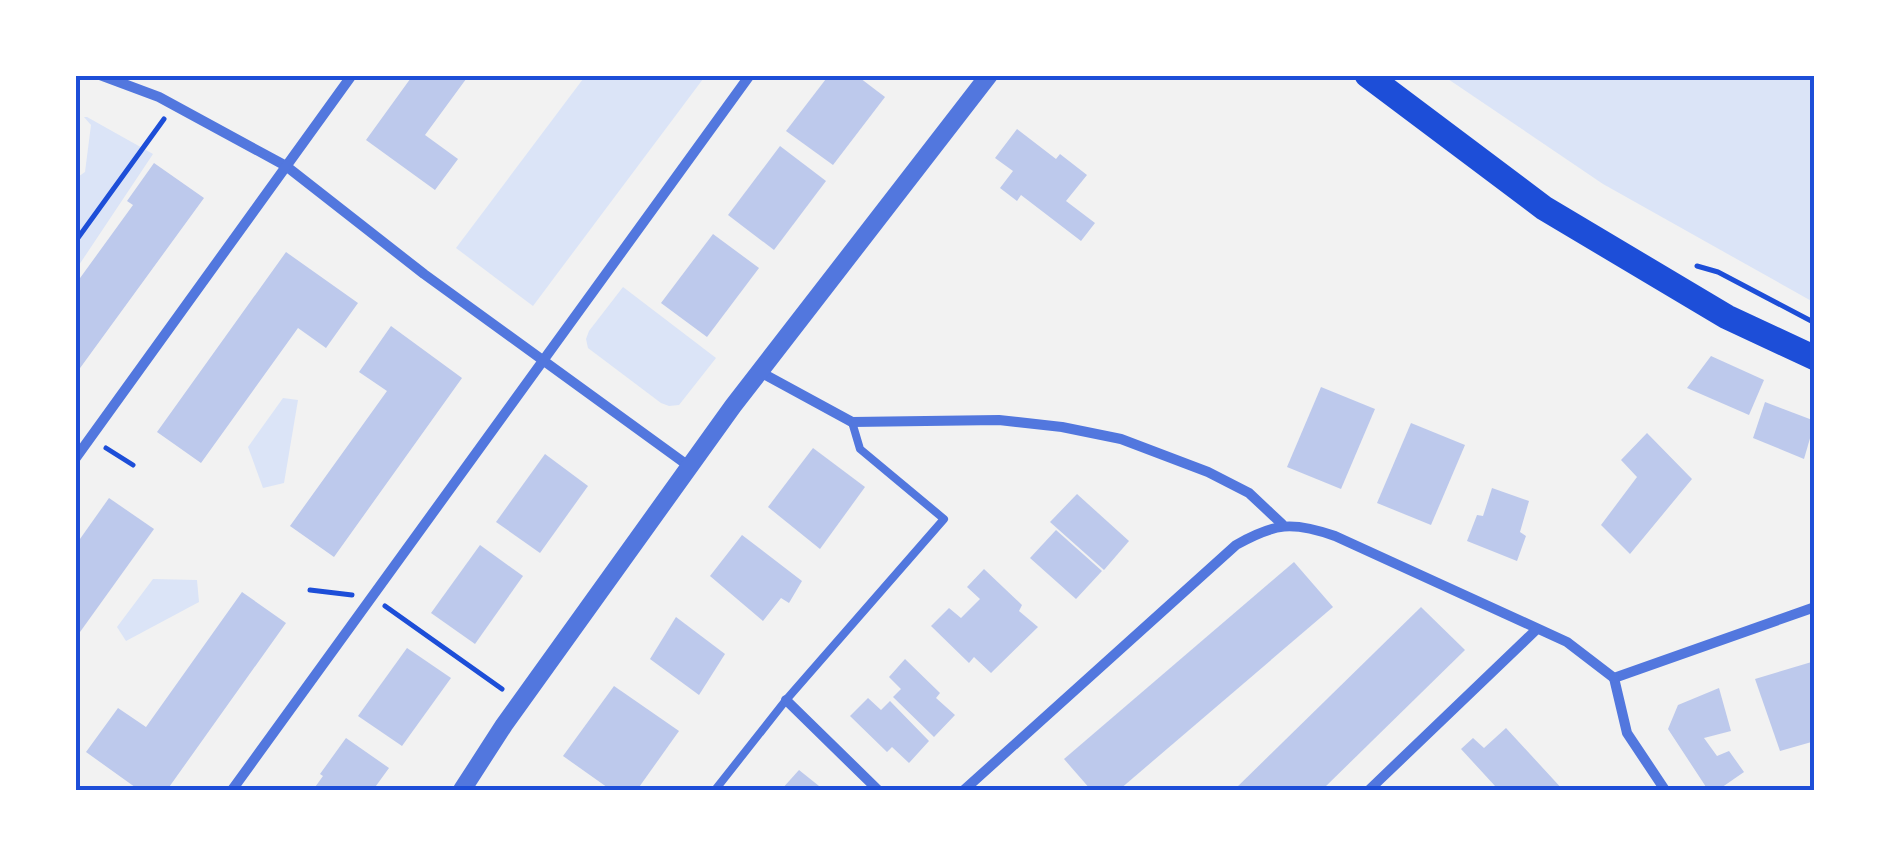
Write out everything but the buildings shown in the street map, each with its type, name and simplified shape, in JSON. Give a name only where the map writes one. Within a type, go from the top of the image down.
[{"type":"main road","points":[[1366,75],[1544,208],[1727,317],[1815,358]]},
{"type":"street","points":[[100,75],[144,90],[286,166],[424,274],[690,467]]},
{"type":"street","points":[[75,460],[352,75]]},
{"type":"street","points":[[232,790],[750,75]]},
{"type":"street","points":[[462,790],[504,725],[760,372],[989,75]]},
{"type":"street","points":[[760,372],[852,422],[999,420],[1121,439],[1249,492],[1282,524]]},
{"type":"street","points":[[964,790],[1236,544],[1282,524],[1306,526],[1334,536],[1582,652],[1614,678],[1627,734],[1665,790]]},
{"type":"street","points":[[1614,678],[1815,607]]},
{"type":"street","points":[[1369,790],[1537,629]]},
{"type":"street","points":[[786,700],[878,790]]},
{"type":"lane","points":[[714,790],[786,700],[944,519],[860,449],[852,422]]},
{"type":"path","points":[[75,242],[174,105]]},
{"type":"path","points":[[1683,263],[1718,272],[1815,323]]},
{"type":"path","points":[[104,446],[134,465]]},
{"type":"path","points":[[310,590],[372,597],[505,691]]},
{"type":"shaded area","points":[[586,75],[706,75],[533,306],[456,248]]},
{"type":"shaded area","points":[[1442,75],[1815,75],[1815,303],[1603,184]]},
{"type":"shaded area","points":[[84,117],[153,154],[75,271],[75,179],[85,172],[91,125]]},
{"type":"shaded area","points":[[623,287],[716,358],[679,405],[661,403],[588,348],[589,331]]},
{"type":"shaded area","points":[[283,398],[298,400],[284,483],[263,488],[248,447]]},
{"type":"shaded area","points":[[153,579],[197,580],[199,602],[126,641],[117,627]]}]
